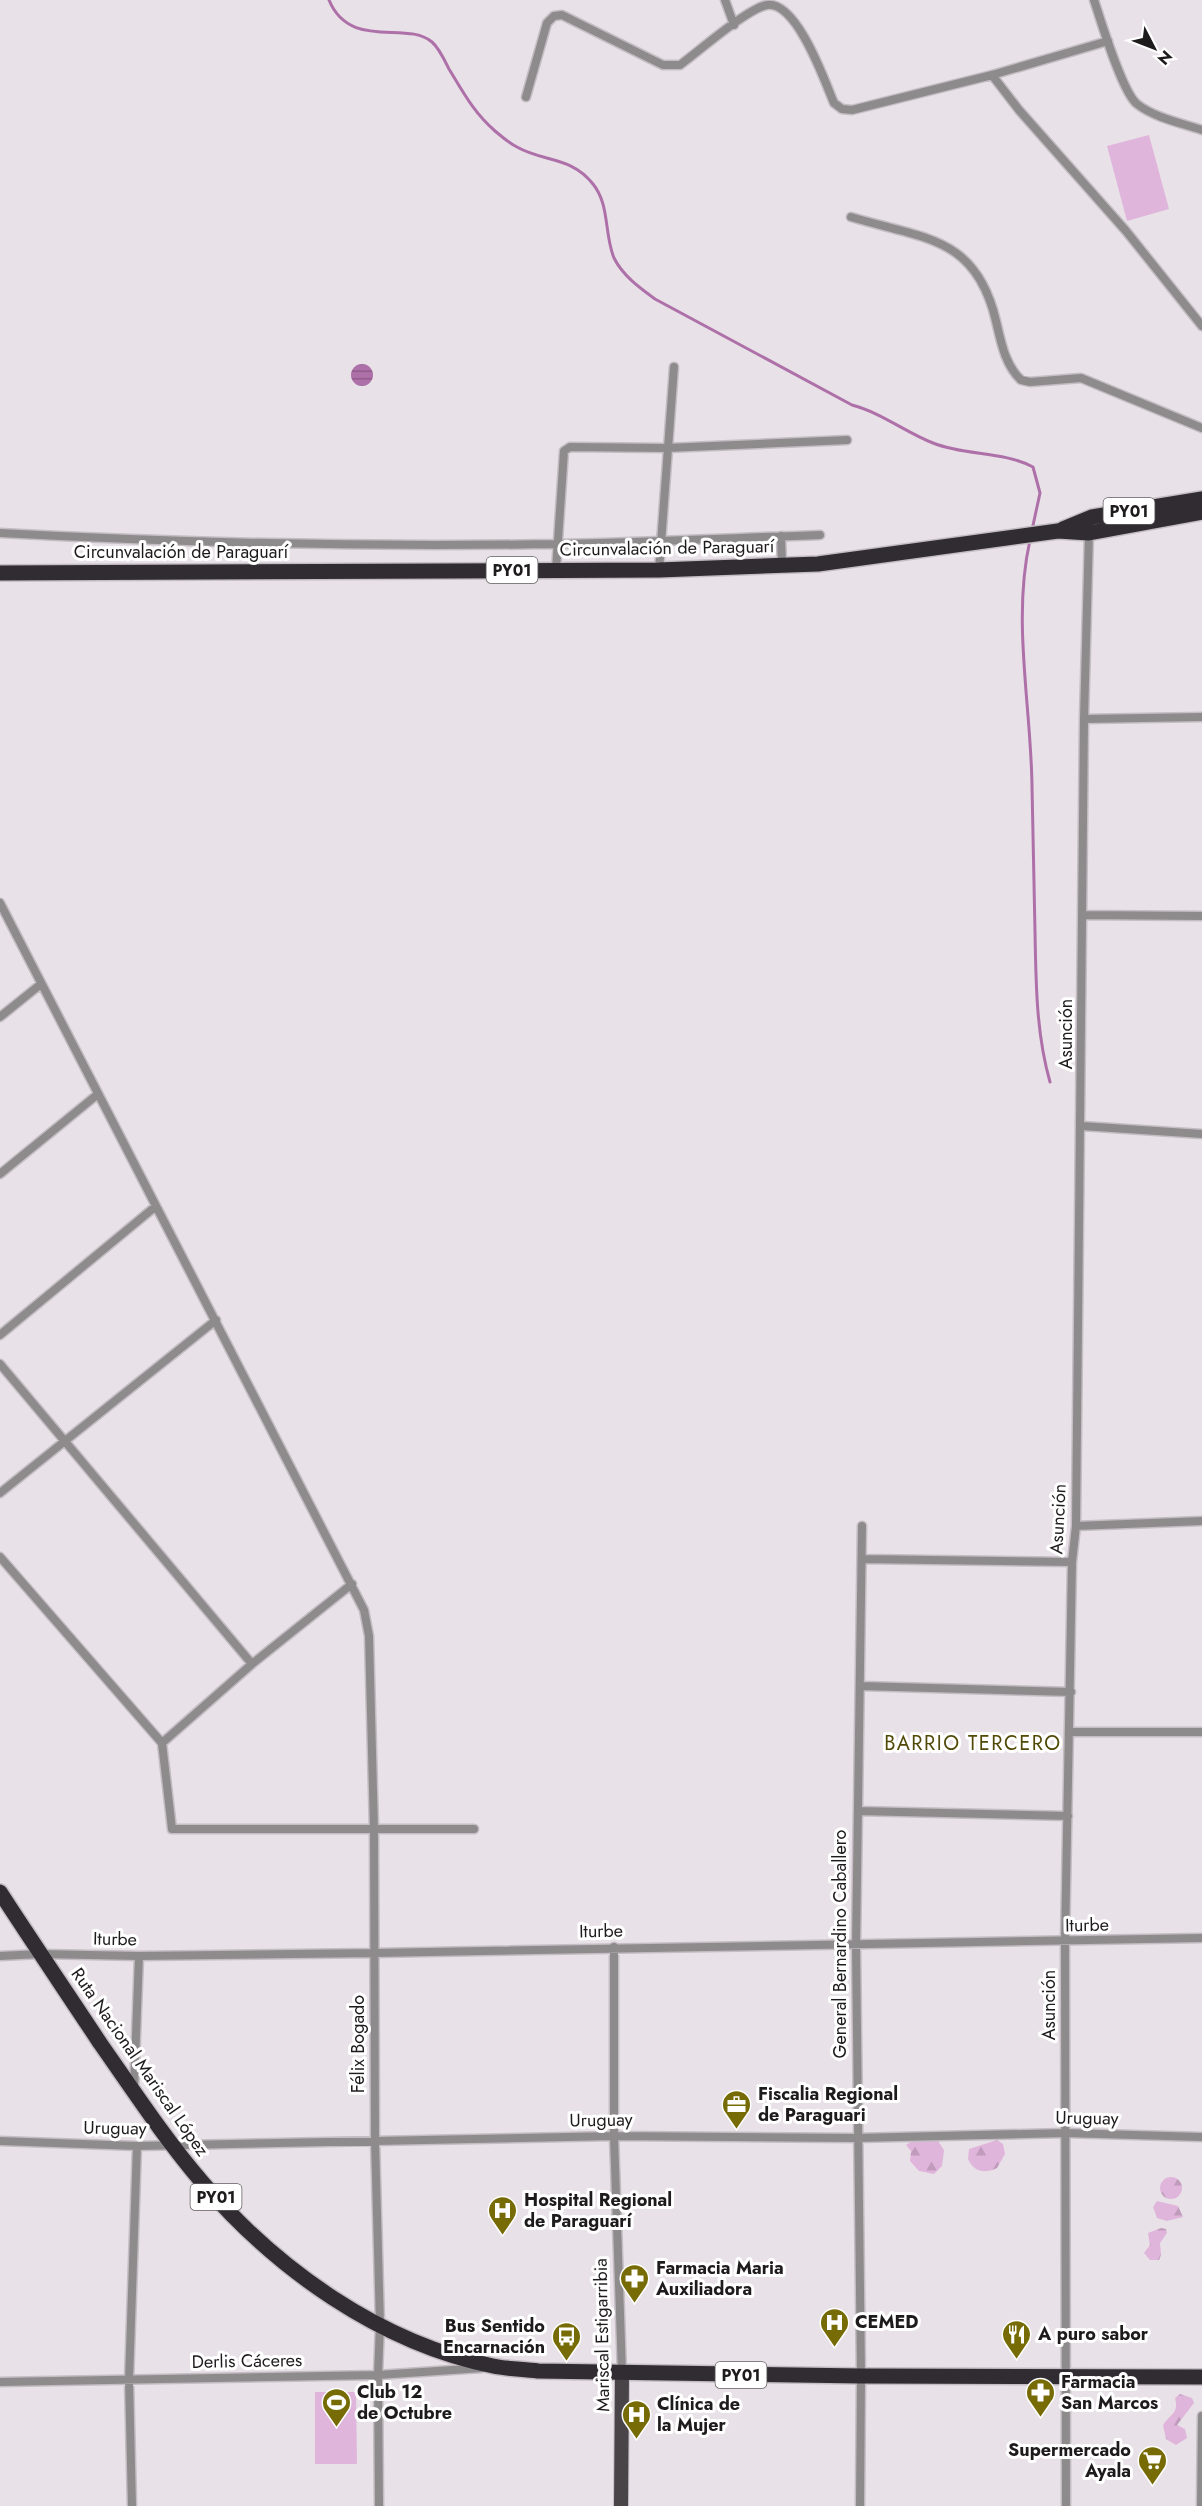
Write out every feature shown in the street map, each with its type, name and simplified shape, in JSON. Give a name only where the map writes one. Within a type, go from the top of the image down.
[{"type":"highway","name":"Circunvalación de Paraguarí","points":[[1058,531],[1092,517],[1201,506]]},
{"type":"highway","name":"Circunvalación de Paraguarí","points":[[0,573],[659,570],[818,564],[1058,531],[1089,533],[1201,506]]},
{"type":"highway","name":"Circunvalación de Paraguarí","points":[[0,566],[22,572]]},
{"type":"highway","name":"Ruta Nacional Mariscal López","points":[[0,1892],[134,2093],[202,2182],[270,2251],[309,2282],[380,2324],[423,2345],[494,2367],[622,2374],[1202,2377]]},
{"type":"main road","name":"Mariscal Estigarribia","points":[[621,2506],[622,2374]]},
{"type":"street","points":[[725,0],[734,25]]},
{"type":"street","points":[[1094,0],[1108,41],[1134,102],[1146,110],[1202,130]]},
{"type":"street","points":[[526,97],[547,23],[554,16],[562,15],[663,65],[673,67],[680,65],[734,25],[768,5],[777,7],[792,17],[804,35],[834,103],[842,109],[852,110],[992,75],[1108,41]]},
{"type":"street","points":[[992,75],[1019,110],[1126,231],[1202,326]]},
{"type":"street","points":[[851,217],[941,242],[965,258],[978,273],[992,303],[1006,358],[1021,380],[1081,378],[1202,428]]},
{"type":"street","points":[[659,570],[674,367]]},
{"type":"street","points":[[556,570],[564,451],[570,447],[667,448],[847,440]]},
{"type":"street","points":[[0,533],[118,540],[557,544],[820,535]]},
{"type":"street","name":"Asunción","points":[[1066,2506],[1065,1942],[1072,1562],[1076,1526],[1082,1126],[1084,718],[1089,533]]},
{"type":"street","points":[[781,536],[782,566]]},
{"type":"street","points":[[1084,718],[1202,717]]},
{"type":"street","name":"Félix Bogado","points":[[0,903],[364,1610],[369,1636],[374,1829],[375,2140],[380,2324],[379,2506]]},
{"type":"street","points":[[1083,915],[1202,916]]},
{"type":"street","points":[[0,1017],[41,984]]},
{"type":"street","points":[[0,1174],[99,1094]]},
{"type":"street","points":[[1082,1126],[1202,1134]]},
{"type":"street","points":[[0,1335],[156,1206]]},
{"type":"street","points":[[0,1493],[216,1320]]},
{"type":"street","points":[[0,1364],[252,1664]]},
{"type":"street","points":[[1076,1526],[1202,1521]]},
{"type":"street","name":"General Bernardino Caballero","points":[[860,2506],[861,2376],[856,2138],[856,1946],[862,1526]]},
{"type":"street","points":[[0,1557],[162,1743],[172,1829],[474,1829]]},
{"type":"street","points":[[861,1559],[1072,1562]]},
{"type":"street","points":[[162,1743],[252,1664],[352,1584]]},
{"type":"street","points":[[861,1686],[1071,1692]]},
{"type":"street","points":[[1069,1732],[1202,1732]]},
{"type":"street","points":[[858,1811],[1068,1816]]},
{"type":"street","name":"Iturbe","points":[[0,1956],[375,1953],[615,1947],[856,1946],[1202,1938]]},
{"type":"street","name":"Mariscal Estigarribia","points":[[615,1947],[614,2136],[622,2374]]},
{"type":"street","points":[[134,2093],[139,1956]]},
{"type":"street","name":"Uruguay","points":[[0,2141],[136,2146],[614,2136],[856,2138],[1065,2133],[1202,2137]]},
{"type":"street","points":[[132,2506],[129,2380],[136,2146]]},
{"type":"street","name":"Derlis Cáceres","points":[[0,2382],[378,2375],[494,2367]]},
{"type":"street","points":[[1201,2506],[1202,2416]]},
{"type":"green space","points":[[1149,135],[1169,209],[1127,221],[1107,146]]},
{"type":"green space","points":[[915,2139],[938,2141],[944,2150],[942,2166],[934,2174],[919,2171],[910,2161],[911,2151],[906,2145]]},
{"type":"green space","points":[[997,2140],[1003,2144],[1005,2154],[997,2168],[980,2171],[973,2167],[968,2159],[969,2149]]},
{"type":"green space","points":[[1171,2177],[1179,2180],[1182,2188],[1179,2196],[1171,2199],[1163,2196],[1160,2188],[1163,2180]]},
{"type":"green space","points":[[1157,2201],[1178,2206],[1183,2217],[1167,2221],[1157,2218],[1153,2207]]},
{"type":"green space","points":[[1161,2228],[1166,2229],[1167,2233],[1160,2243],[1161,2255],[1159,2260],[1150,2260],[1144,2253],[1150,2245],[1148,2233]]},
{"type":"green space","name":"Club 12 de Octubre","points":[[315,2392],[356,2392],[357,2464],[315,2464]]},
{"type":"green space","points":[[1180,2394],[1192,2398],[1194,2403],[1177,2425],[1185,2429],[1187,2438],[1176,2445],[1166,2439],[1163,2425],[1175,2410],[1175,2398]]},
{"type":"shaded area","points":[[362,364],[370,367],[373,375],[370,383],[362,386],[354,383],[351,375],[354,367]]},
{"type":"waterway","points":[[329,0],[338,16],[350,25],[364,30],[408,33],[432,42],[469,102],[495,131],[527,152],[566,164],[584,175],[593,184],[602,201],[614,258],[627,276],[655,299],[852,405],[863,408],[923,439],[958,450],[1009,458],[1033,467],[1040,493],[1032,530]]},
{"type":"waterway","points":[[1030,540],[1025,570],[1022,632],[1031,755],[1038,1007],[1045,1064],[1050,1082]]},
{"type":"place","name":"Fiscalia Regional de Paraguari","points":[[737,2130]]},
{"type":"place","name":"Hospital Regional de Paraguarí","points":[[503,2236]]},
{"type":"place","name":"Farmacia Maria Auxiliadora","points":[[635,2304]]},
{"type":"place","name":"CEMED","points":[[834,2348]]},
{"type":"place","name":"A puro sabor","points":[[1017,2360]]},
{"type":"place","name":"Bus Sentido Encarnación","points":[[566,2362]]},
{"type":"place","name":"Farmacia San Marcos","points":[[1040,2418]]},
{"type":"place","name":"Club 12 de Octubre","points":[[336,2428]]},
{"type":"place","name":"Clínica de la Mujer","points":[[636,2440]]},
{"type":"place","name":"Supermercado Ayala","points":[[1152,2486]]},
{"type":"district","name":"BARRIO TERCERO","points":[[973,1743]]}]
